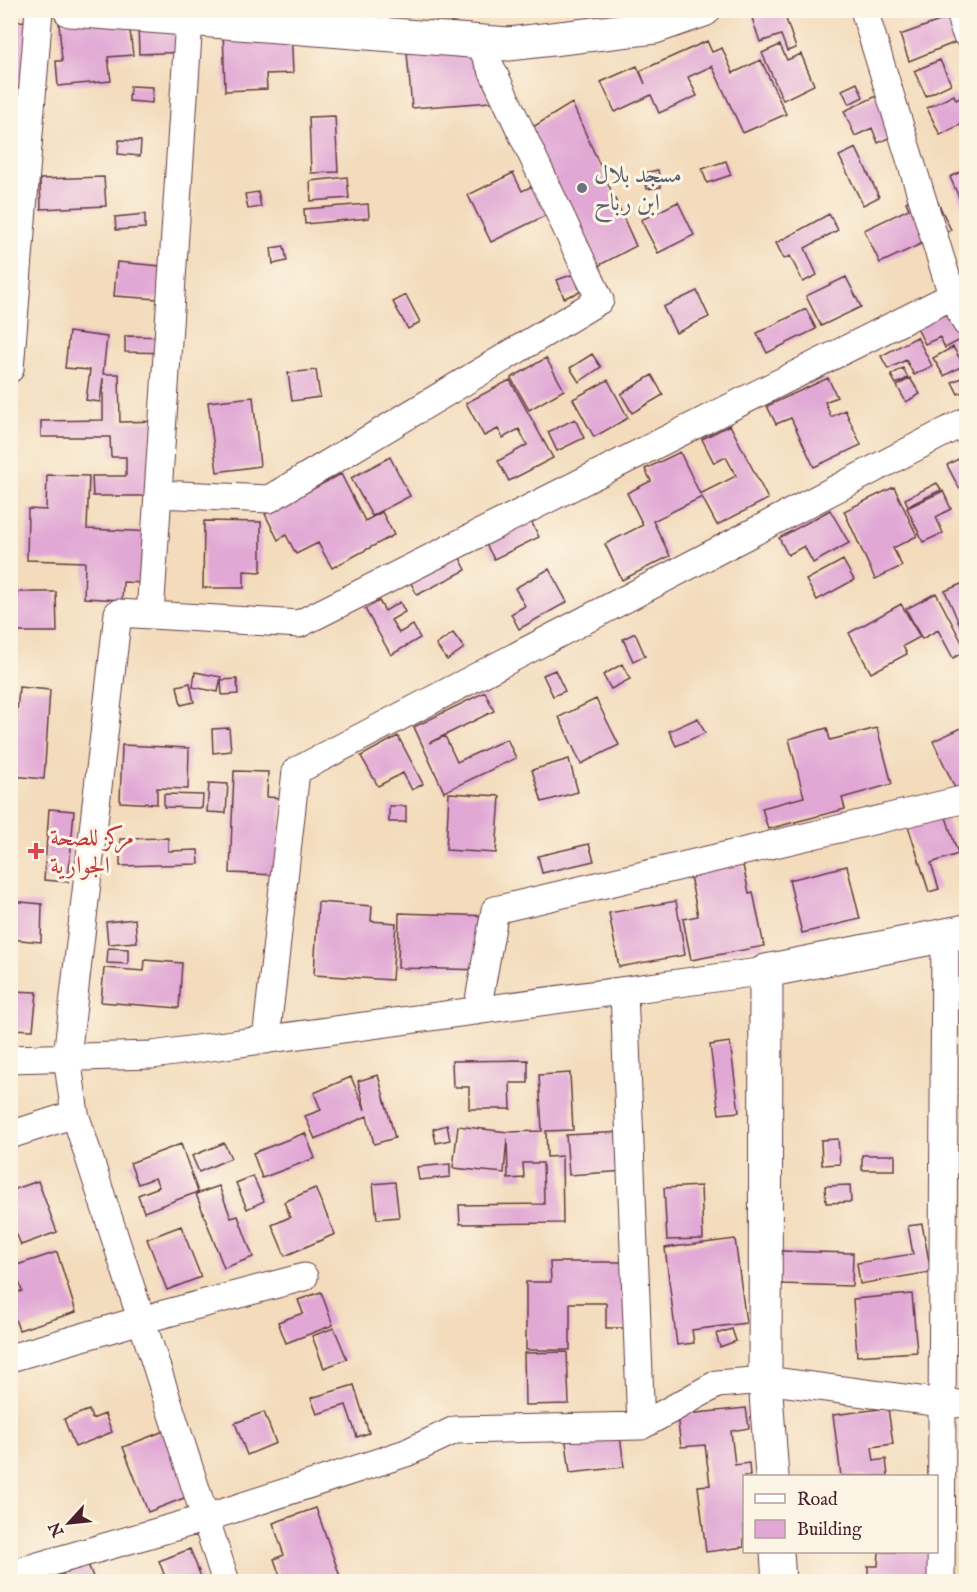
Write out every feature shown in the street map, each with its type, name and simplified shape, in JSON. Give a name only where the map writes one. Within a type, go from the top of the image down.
[{"type":"main road","points":[[70,10],[509,44],[655,27],[704,10]]},
{"type":"main road","points":[[772,1475],[765,1380],[766,971],[956,933]]},
{"type":"main road","points":[[777,1553],[779,1581]]},
{"type":"street","points":[[10,369],[39,10]]},
{"type":"street","points":[[864,10],[959,292],[966,323]]},
{"type":"street","points":[[150,615],[189,20]]},
{"type":"street","points":[[158,494],[269,499],[600,300],[479,42]]},
{"type":"street","points":[[226,1581],[75,1114],[67,1058],[118,613],[299,624],[959,292]]},
{"type":"street","points":[[266,1040],[296,771],[966,421]]},
{"type":"street","points":[[477,1011],[495,910],[966,799]]},
{"type":"street","points":[[941,1581],[954,1403],[956,933]]},
{"type":"street","points":[[10,1059],[152,1055],[766,971]]},
{"type":"street","points":[[624,991],[641,1426]]},
{"type":"street","points":[[10,1135],[75,1114]]},
{"type":"street","points":[[10,1358],[141,1320],[304,1277]]},
{"type":"street","points":[[10,1574],[206,1518],[406,1453],[455,1430],[641,1426],[717,1384],[765,1380],[954,1403]]},
{"type":"building","points":[[775,10],[783,10],[796,48],[787,51],[781,35],[760,42],[752,18]]},
{"type":"building","points":[[128,15],[133,55],[108,57],[111,81],[58,86],[56,61],[62,61],[59,22]]},
{"type":"building","points":[[948,18],[956,42],[909,61],[900,35]]},
{"type":"building","points":[[28,21],[34,86],[10,88],[10,22]]},
{"type":"building","points":[[186,22],[187,52],[139,54],[138,23]]},
{"type":"building","points":[[291,27],[293,73],[266,74],[267,89],[225,91],[223,30]]},
{"type":"building","points":[[707,41],[712,52],[722,48],[733,73],[761,60],[786,114],[743,133],[712,66],[688,77],[697,96],[659,113],[651,95],[615,112],[601,82],[637,66],[645,84],[640,71]]},
{"type":"building","points":[[780,45],[787,60],[801,54],[814,85],[783,100],[762,53]]},
{"type":"building","points":[[499,46],[504,101],[412,108],[407,53]]},
{"type":"building","points":[[940,60],[951,84],[926,96],[914,71]]},
{"type":"building","points":[[857,83],[863,97],[849,104],[842,90]]},
{"type":"building","points":[[130,86],[153,87],[152,103],[129,101]]},
{"type":"building","points":[[879,95],[897,134],[878,143],[872,128],[855,136],[844,111]]},
{"type":"building","points":[[954,95],[956,100],[966,95],[966,122],[940,135],[927,108]]},
{"type":"building","name":"مسجد بلال ابن رباح","points":[[572,103],[636,246],[592,269],[528,130]]},
{"type":"building","points":[[335,116],[338,172],[311,173],[309,117]]},
{"type":"building","points":[[25,123],[28,145],[10,148],[10,125]]},
{"type":"building","points":[[119,140],[141,141],[140,156],[118,154]]},
{"type":"building","points":[[856,148],[879,197],[863,205],[839,156]]},
{"type":"building","points":[[726,161],[731,175],[707,183],[702,169]]},
{"type":"building","points":[[966,169],[966,213],[950,177]]},
{"type":"building","points":[[658,170],[661,187],[647,189],[644,173]]},
{"type":"building","points":[[513,173],[522,191],[543,181],[557,210],[491,242],[468,195]]},
{"type":"building","points":[[104,177],[106,206],[41,209],[40,179]]},
{"type":"building","points":[[347,177],[349,198],[311,201],[310,181]]},
{"type":"building","points":[[932,190],[951,230],[880,263],[864,230],[909,209],[906,202]]},
{"type":"building","points":[[258,192],[261,207],[248,209],[245,194]]},
{"type":"building","points":[[678,202],[694,235],[658,253],[641,220]]},
{"type":"building","points":[[368,204],[369,218],[305,224],[304,209]]},
{"type":"building","points":[[145,214],[145,228],[116,230],[115,217]]},
{"type":"building","points":[[829,214],[838,230],[805,248],[817,275],[803,282],[790,256],[784,259],[776,243]]},
{"type":"building","points":[[284,246],[287,261],[273,264],[271,248]]},
{"type":"building","points":[[117,262],[161,266],[158,299],[114,296]]},
{"type":"building","points":[[574,274],[580,292],[564,298],[557,280]]},
{"type":"building","points":[[846,277],[861,307],[821,326],[806,296]]},
{"type":"building","points":[[697,291],[709,317],[676,333],[663,307]]},
{"type":"building","points":[[406,295],[420,322],[408,329],[393,302]]},
{"type":"building","points":[[958,301],[966,320],[966,337],[945,348],[940,337],[925,344],[914,322]]},
{"type":"building","points":[[806,309],[816,329],[767,353],[757,333]]},
{"type":"building","points":[[69,332],[107,337],[103,374],[119,374],[120,422],[164,421],[165,496],[93,496],[92,476],[126,476],[126,457],[111,457],[110,437],[41,437],[41,421],[103,420],[103,378],[100,402],[86,400],[90,370],[65,368]]},
{"type":"building","points":[[125,336],[174,337],[174,353],[125,352]]},
{"type":"building","points":[[917,337],[932,366],[914,375],[906,360],[888,369],[881,356]]},
{"type":"building","points":[[953,347],[964,365],[944,376],[933,358]]},
{"type":"building","points":[[592,354],[601,367],[579,382],[570,368]]},
{"type":"building","points":[[546,358],[564,390],[529,410],[511,378]]},
{"type":"building","points":[[903,368],[908,378],[896,384],[891,375]]},
{"type":"building","points":[[316,370],[320,397],[292,401],[288,373]]},
{"type":"building","points":[[652,375],[663,395],[632,413],[621,394]]},
{"type":"building","points":[[966,376],[966,390],[958,394],[952,382]]},
{"type":"building","points":[[828,378],[837,397],[825,402],[831,417],[845,410],[861,445],[814,467],[791,418],[776,424],[767,406]]},
{"type":"building","points":[[910,378],[920,394],[906,402],[897,386]]},
{"type":"building","points":[[510,380],[553,458],[509,481],[498,461],[527,445],[519,429],[503,438],[498,429],[484,436],[466,403]]},
{"type":"building","points":[[608,380],[628,418],[594,437],[573,399]]},
{"type":"building","points":[[253,397],[260,466],[217,472],[208,402]]},
{"type":"building","points":[[575,419],[584,438],[557,451],[548,432]]},
{"type":"building","points":[[730,425],[768,499],[717,525],[702,497],[653,521],[670,556],[622,580],[605,544],[643,525],[627,493],[651,481],[645,469],[680,452],[700,494],[736,476],[726,457],[714,463],[702,439]]},
{"type":"building","points":[[390,457],[410,496],[372,516],[351,478]]},
{"type":"building","points":[[962,457],[966,466],[966,484],[959,488],[947,465]]},
{"type":"building","points":[[341,474],[365,521],[382,512],[394,535],[332,568],[318,543],[296,554],[286,535],[278,540],[265,514]]},
{"type":"building","points":[[47,475],[89,476],[87,529],[156,532],[145,583],[123,582],[122,600],[84,598],[85,562],[27,560],[28,509],[46,510]]},
{"type":"building","points":[[937,483],[941,490],[908,506],[905,499]]},
{"type":"building","points":[[894,487],[917,536],[893,548],[902,566],[875,579],[844,511]]},
{"type":"building","points":[[943,491],[951,509],[936,517],[943,533],[923,542],[907,508]]},
{"type":"building","points":[[830,510],[849,543],[813,563],[804,546],[788,555],[779,538]]},
{"type":"building","points":[[527,513],[539,537],[494,559],[481,535]]},
{"type":"building","points":[[204,521],[261,522],[261,572],[244,571],[244,588],[203,588]]},
{"type":"building","points":[[457,552],[466,570],[417,595],[408,577]]},
{"type":"building","points":[[843,560],[854,580],[817,600],[806,580]]},
{"type":"building","points":[[549,569],[567,602],[519,629],[511,614],[525,606],[515,588]]},
{"type":"building","points":[[966,582],[966,639],[945,591]]},
{"type":"building","points":[[17,592],[56,592],[57,632],[17,632]]},
{"type":"building","points":[[936,593],[966,650],[953,658],[938,630],[922,639],[906,609]]},
{"type":"building","points":[[379,601],[385,611],[400,602],[405,612],[391,620],[399,633],[413,625],[420,638],[391,655],[365,609]]},
{"type":"building","points":[[901,604],[920,637],[903,646],[907,654],[871,673],[849,633]]},
{"type":"building","points":[[453,633],[464,648],[447,660],[436,645]]},
{"type":"building","points":[[635,633],[645,656],[633,661],[623,639]]},
{"type":"building","points":[[622,664],[630,679],[611,689],[603,675]]},
{"type":"building","points":[[555,670],[565,691],[553,696],[543,675]]},
{"type":"building","points":[[195,672],[221,677],[218,692],[193,687]]},
{"type":"building","points":[[237,679],[238,694],[222,695],[221,680]]},
{"type":"building","points":[[190,683],[194,702],[181,705],[177,686]]},
{"type":"building","points":[[19,687],[50,690],[44,779],[12,776]]},
{"type":"building","points":[[485,692],[494,711],[429,743],[445,736],[457,762],[507,739],[516,758],[444,792],[414,727]]},
{"type":"building","points":[[596,699],[619,745],[581,764],[559,717]]},
{"type":"building","points":[[698,718],[705,733],[676,746],[669,731]]},
{"type":"building","points":[[966,726],[966,783],[955,788],[933,741]]},
{"type":"building","points":[[229,728],[231,751],[213,753],[212,729]]},
{"type":"building","points":[[827,728],[830,740],[877,728],[892,784],[842,798],[845,809],[768,829],[762,808],[804,797],[789,739]]},
{"type":"building","points":[[398,736],[423,784],[412,790],[403,773],[378,786],[361,756]]},
{"type":"building","points":[[122,745],[189,748],[188,789],[157,788],[157,804],[120,802]]},
{"type":"building","points":[[569,759],[578,792],[542,802],[532,770]]},
{"type":"building","points":[[234,771],[268,772],[267,797],[282,798],[278,875],[230,873]]},
{"type":"building","points":[[209,783],[228,784],[226,813],[207,812]]},
{"type":"building","points":[[449,793],[500,796],[496,853],[446,850]]},
{"type":"building","points":[[164,794],[203,795],[202,808],[164,807]]},
{"type":"building","points":[[389,806],[406,806],[406,822],[389,822]]},
{"type":"building","points":[[49,809],[74,811],[68,882],[44,880]]},
{"type":"building","points":[[945,814],[958,854],[931,863],[939,889],[929,892],[908,826]]},
{"type":"building","points":[[168,838],[168,851],[198,850],[199,864],[120,866],[120,839]]},
{"type":"building","points":[[589,844],[594,861],[542,873],[538,856]]},
{"type":"building","points":[[742,861],[749,893],[753,892],[764,946],[691,960],[683,919],[698,916],[689,871]]},
{"type":"building","points":[[847,866],[860,919],[802,933],[789,880]]},
{"type":"building","points":[[10,901],[42,904],[41,942],[10,939]]},
{"type":"building","points":[[676,901],[685,955],[619,967],[609,913]]},
{"type":"building","points":[[318,902],[372,906],[371,921],[396,923],[392,980],[314,975]]},
{"type":"building","points":[[399,913],[492,916],[491,970],[398,968]]},
{"type":"building","points":[[135,919],[137,942],[108,944],[106,922]]},
{"type":"building","points":[[108,948],[128,949],[128,964],[107,963]]},
{"type":"building","points":[[145,960],[182,963],[179,1008],[101,1002],[104,968],[144,971]]},
{"type":"building","points":[[10,991],[37,992],[33,1030],[10,1029]]},
{"type":"building","points":[[730,1042],[739,1112],[719,1114],[710,1045]]},
{"type":"building","points":[[528,1060],[528,1083],[510,1083],[511,1109],[469,1109],[469,1087],[453,1087],[452,1061]]},
{"type":"building","points":[[570,1073],[573,1130],[546,1131],[547,1157],[562,1156],[563,1223],[460,1224],[459,1205],[544,1204],[543,1163],[523,1163],[524,1178],[508,1179],[507,1138],[504,1173],[453,1168],[458,1126],[508,1132],[542,1131],[539,1075]]},
{"type":"building","points":[[378,1075],[395,1138],[374,1144],[367,1116],[315,1139],[305,1116],[321,1110],[314,1093],[351,1077],[365,1110],[358,1081]]},
{"type":"building","points":[[447,1125],[450,1140],[436,1143],[433,1129]]},
{"type":"building","points":[[623,1132],[626,1171],[569,1175],[566,1135]]},
{"type":"building","points":[[305,1133],[315,1158],[262,1178],[253,1153]]},
{"type":"building","points":[[838,1139],[840,1164],[822,1165],[821,1140]]},
{"type":"building","points":[[224,1143],[231,1158],[199,1172],[192,1156]]},
{"type":"building","points":[[181,1144],[198,1192],[144,1212],[138,1195],[159,1187],[155,1178],[138,1184],[130,1163]]},
{"type":"building","points":[[862,1155],[895,1155],[895,1170],[862,1170]]},
{"type":"building","points":[[450,1164],[450,1177],[419,1180],[417,1167]]},
{"type":"building","points":[[253,1176],[264,1201],[247,1209],[236,1183]]},
{"type":"building","points":[[38,1181],[57,1232],[21,1245],[12,1222],[10,1222],[10,1191]]},
{"type":"building","points":[[395,1182],[399,1217],[377,1219],[373,1184]]},
{"type":"building","points":[[850,1185],[851,1202],[826,1203],[825,1186]]},
{"type":"building","points":[[219,1186],[231,1218],[238,1216],[253,1257],[224,1268],[196,1194]]},
{"type":"building","points":[[701,1186],[703,1239],[667,1240],[664,1188]]},
{"type":"building","points":[[315,1188],[335,1234],[285,1256],[272,1225],[290,1217],[284,1202]]},
{"type":"building","points":[[922,1224],[931,1272],[860,1284],[857,1263],[913,1254],[908,1226]]},
{"type":"building","points":[[181,1226],[201,1277],[167,1290],[147,1239]]},
{"type":"building","points":[[735,1239],[746,1323],[692,1330],[694,1343],[677,1345],[665,1248]]},
{"type":"building","points":[[779,1251],[853,1253],[852,1286],[779,1284]]},
{"type":"building","points":[[57,1252],[76,1312],[19,1330],[10,1305],[10,1295],[22,1291],[14,1266]]},
{"type":"building","points":[[550,1262],[629,1262],[629,1328],[606,1328],[606,1303],[570,1303],[570,1350],[526,1350],[526,1282],[551,1282]]},
{"type":"building","points":[[321,1292],[333,1325],[286,1343],[278,1322],[303,1313],[298,1300]]},
{"type":"building","points":[[912,1294],[917,1352],[857,1356],[853,1299]]},
{"type":"building","points":[[334,1328],[347,1359],[324,1368],[312,1336]]},
{"type":"building","points":[[732,1329],[736,1341],[720,1347],[716,1334]]},
{"type":"building","points":[[567,1352],[569,1404],[525,1405],[524,1353]]},
{"type":"building","points":[[354,1385],[369,1433],[357,1437],[346,1405],[317,1414],[311,1398]]},
{"type":"building","points":[[746,1408],[749,1428],[731,1431],[735,1465],[749,1463],[750,1475],[743,1475],[743,1547],[706,1552],[698,1486],[710,1485],[705,1445],[681,1447],[677,1415]]},
{"type":"building","points":[[888,1408],[893,1444],[872,1447],[874,1461],[886,1459],[888,1475],[841,1475],[833,1415]]},
{"type":"building","points":[[89,1410],[92,1419],[105,1414],[112,1432],[75,1447],[64,1419]]},
{"type":"building","points":[[264,1412],[276,1443],[247,1455],[235,1423]]},
{"type":"building","points":[[619,1427],[624,1467],[570,1473],[565,1434]]},
{"type":"building","points":[[172,1428],[197,1493],[148,1512],[123,1447]]},
{"type":"building","points":[[316,1508],[341,1579],[333,1582],[282,1582],[274,1559],[284,1555],[273,1523]]},
{"type":"building","points":[[190,1549],[203,1582],[150,1582],[149,1580],[164,1574],[159,1561]]},
{"type":"building","points":[[879,1553],[929,1553],[929,1582],[868,1582],[868,1566],[878,1566]]},
{"type":"building","points":[[88,1564],[95,1582],[43,1582]]},
{"type":"place","name":"مسجد بلال ابن رباح","points":[[582,188]]},
{"type":"place","name":"مركز للصحة الجوارية","points":[[36,851]]}]
